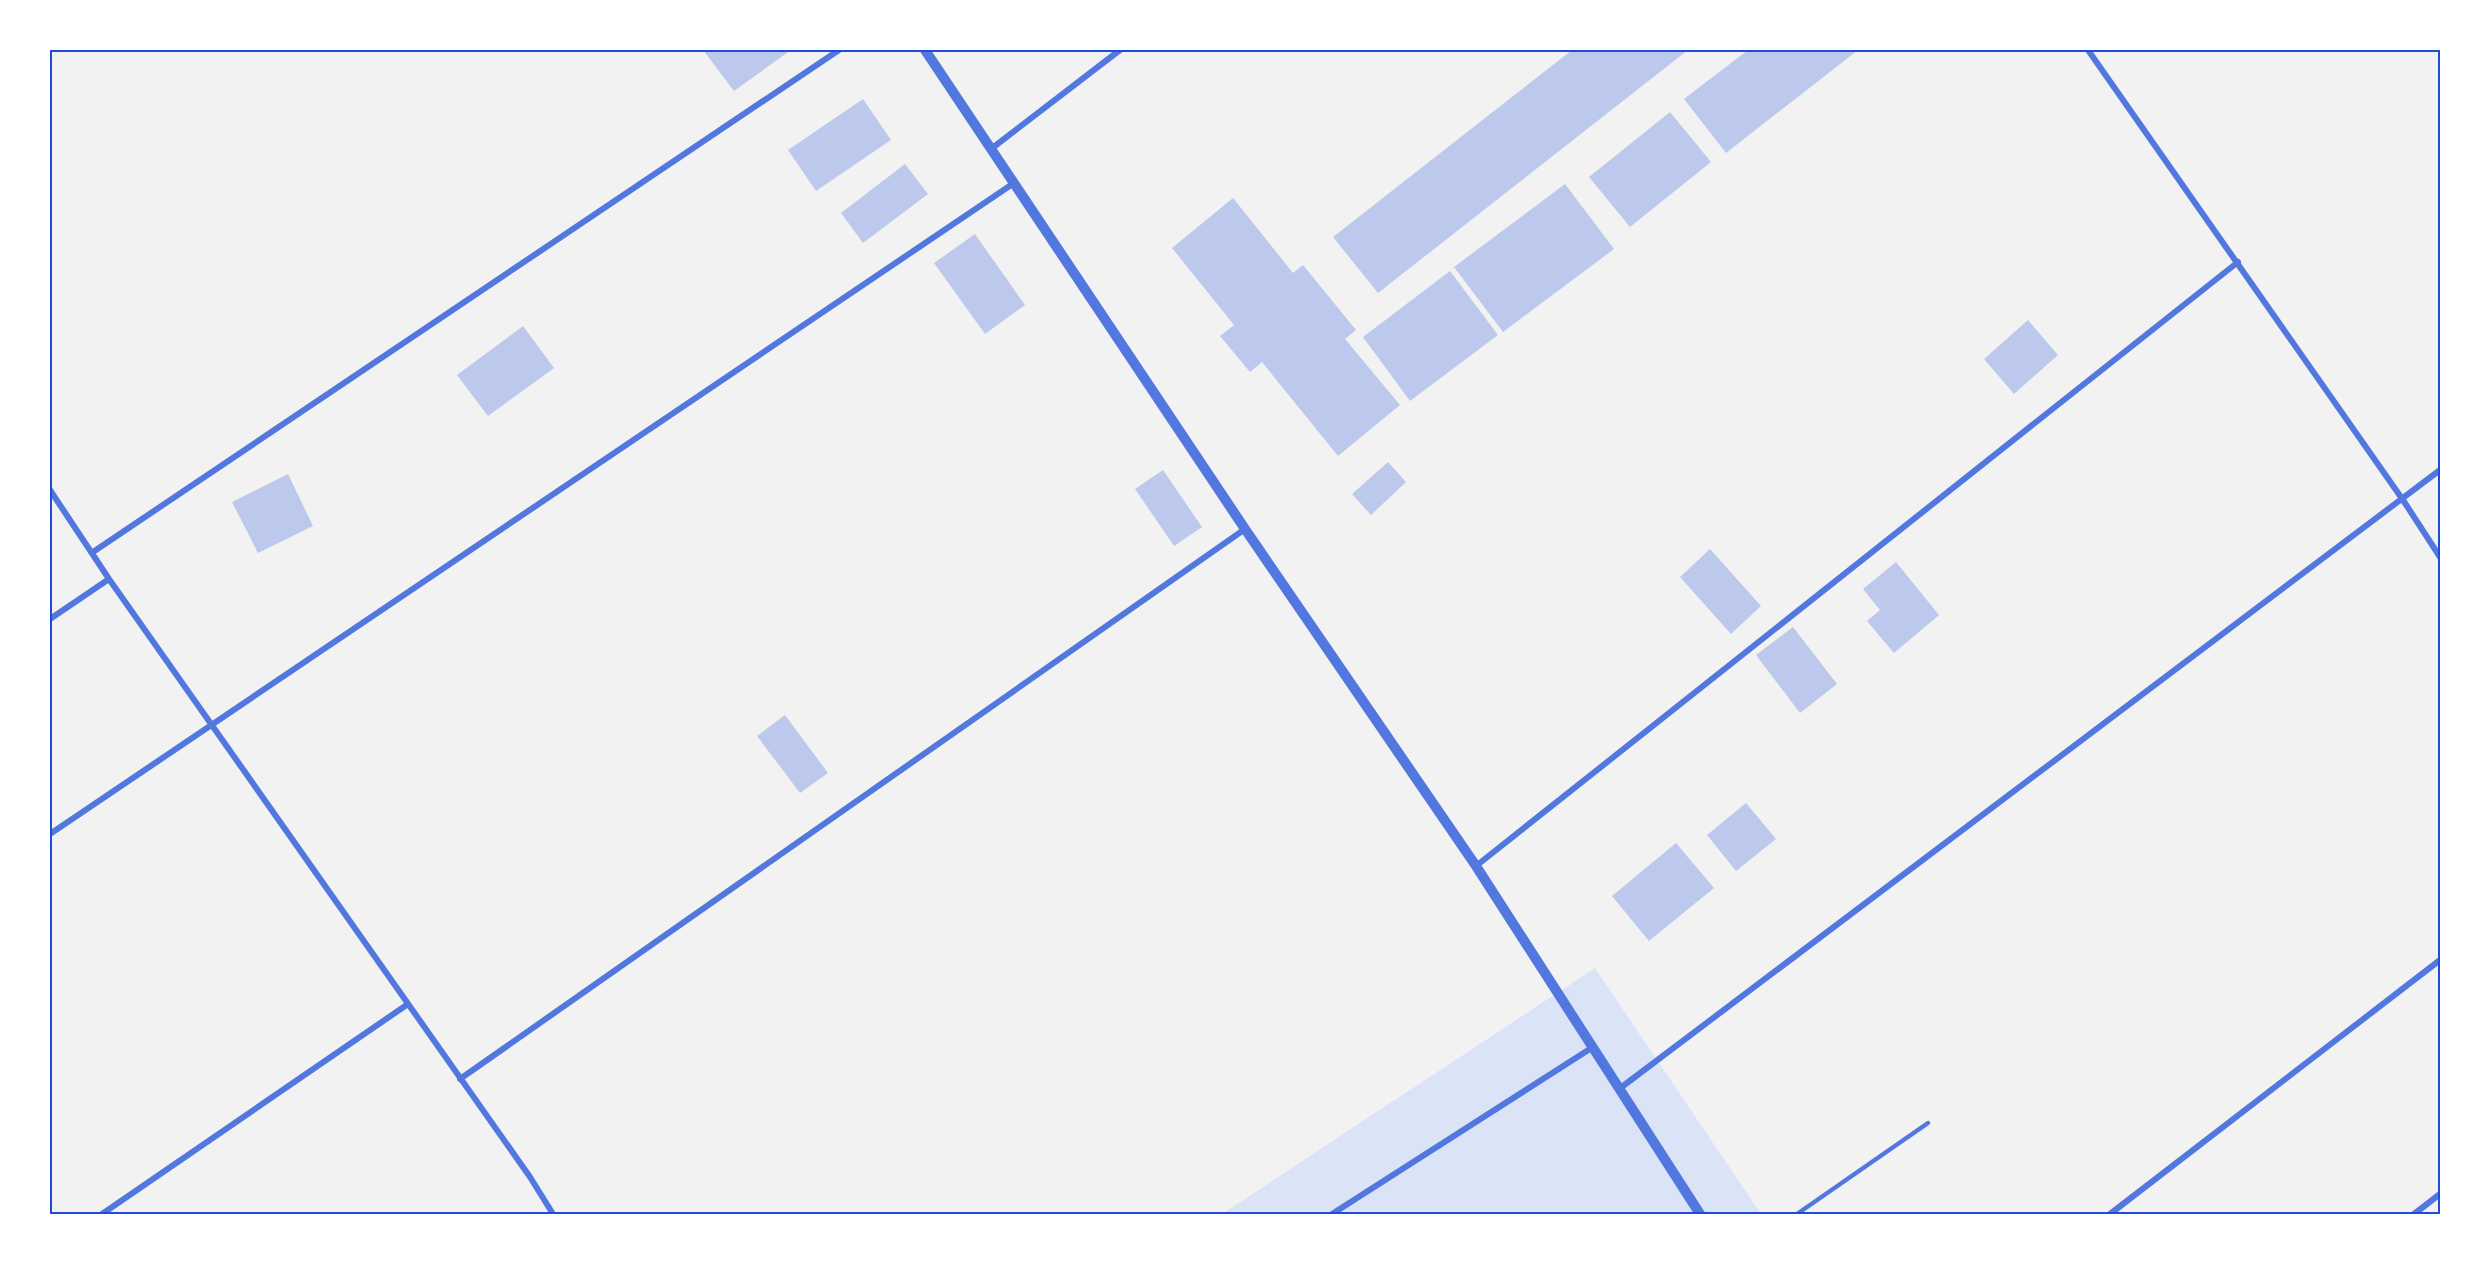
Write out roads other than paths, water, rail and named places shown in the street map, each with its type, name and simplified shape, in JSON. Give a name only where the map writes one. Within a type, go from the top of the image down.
[{"type":"street","points":[[93,552],[839,50]]},
{"type":"street","points":[[925,50],[1245,529],[1476,866],[1700,1215]]},
{"type":"street","points":[[991,148],[1120,50]]},
{"type":"street","points":[[2088,50],[2238,262],[2440,557]]},
{"type":"street","points":[[50,834],[1014,183]]},
{"type":"street","points":[[1476,866],[2238,262]]},
{"type":"street","points":[[1619,1089],[2440,470]]},
{"type":"street","points":[[50,490],[109,579],[530,1177],[553,1215]]},
{"type":"street","points":[[460,1079],[1245,529]]},
{"type":"street","points":[[50,619],[109,579]]},
{"type":"street","points":[[2110,1215],[2440,960]]},
{"type":"street","points":[[102,1215],[408,1004]]},
{"type":"street","points":[[1332,1215],[1593,1047]]},
{"type":"street","points":[[2414,1215],[2440,1194]]},
{"type":"lane","points":[[1797,1215],[1928,1123]]}]
